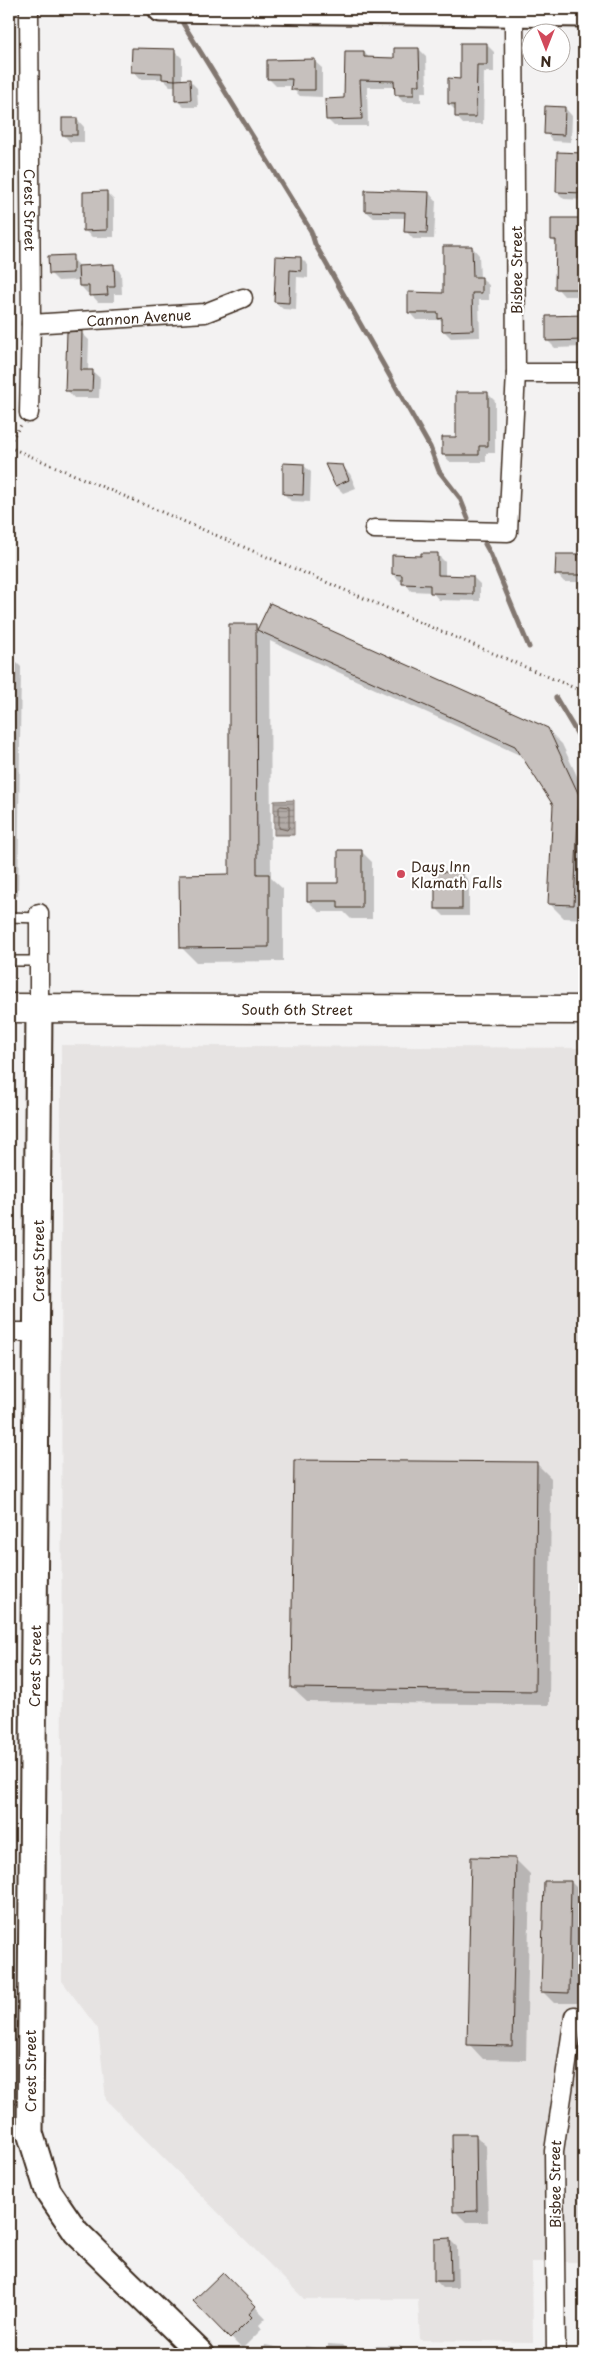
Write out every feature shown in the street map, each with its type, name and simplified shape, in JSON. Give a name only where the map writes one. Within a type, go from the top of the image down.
[{"type":"main road","name":"South 6th Street","points":[[9,1008],[584,1010]]},
{"type":"street","name":"Crest Street","points":[[29,9],[31,324],[29,413]]},
{"type":"street","points":[[161,9],[514,11],[584,14]]},
{"type":"street","name":"Bisbee Street","points":[[374,528],[508,532],[516,373],[514,11]]},
{"type":"street","name":"Cannon Avenue","points":[[31,324],[205,313],[243,298]]},
{"type":"street","points":[[516,373],[584,373]]},
{"type":"street","name":"Crest Street","points":[[39,916],[40,1008],[30,2134],[48,2191],[76,2232],[201,2354]]},
{"type":"street","points":[[9,1332],[37,1332]]},
{"type":"street","name":"Bisbee Street","points":[[556,2354],[554,2151],[574,2016]]},
{"type":"lane","points":[[9,917],[39,916]]},
{"type":"lane","points":[[9,961],[39,961]]},
{"type":"path","points":[[9,447],[584,692]]},
{"type":"shaded area","points":[[61,1045],[584,1048],[584,2262],[532,2262],[533,2342],[420,2340],[418,2299],[304,2299],[106,2100],[98,2029],[62,1981]]},
{"type":"water","points":[[294,800],[294,835],[274,835],[274,801]]},
{"type":"building","points":[[460,43],[487,43],[487,65],[477,65],[476,117],[455,117],[455,104],[448,104],[448,78],[460,79]]},
{"type":"building","points":[[132,48],[175,49],[175,80],[162,79],[162,73],[131,72]]},
{"type":"building","points":[[394,48],[419,48],[420,85],[414,85],[414,95],[395,95],[394,81],[360,80],[362,119],[326,120],[325,99],[344,98],[345,51],[364,51],[364,57],[394,58]]},
{"type":"building","points":[[315,59],[315,90],[291,90],[292,79],[267,79],[267,60]]},
{"type":"building","points":[[190,79],[191,100],[175,101],[175,80]]},
{"type":"building","points":[[545,106],[565,107],[564,135],[544,134]]},
{"type":"building","points":[[62,118],[77,118],[77,135],[62,135]]},
{"type":"building","points":[[557,152],[583,153],[584,193],[556,192]]},
{"type":"building","points":[[365,190],[429,192],[427,233],[404,232],[405,212],[365,211]]},
{"type":"building","points":[[107,191],[107,230],[83,231],[83,192]]},
{"type":"building","points":[[551,218],[583,218],[583,289],[555,289],[556,240],[551,240]]},
{"type":"building","points":[[443,246],[472,246],[473,277],[482,277],[482,293],[472,293],[473,330],[442,331],[442,318],[438,319],[438,313],[408,313],[408,292],[443,293]]},
{"type":"building","points":[[73,255],[73,273],[49,274],[48,256]]},
{"type":"building","points":[[276,256],[301,257],[301,271],[290,270],[289,303],[274,302]]},
{"type":"building","points":[[114,264],[115,287],[107,287],[108,295],[89,296],[89,286],[79,286],[78,266]]},
{"type":"building","points":[[584,315],[584,340],[546,341],[546,316]]},
{"type":"building","points":[[82,331],[81,370],[93,370],[92,391],[65,391],[67,332]]},
{"type":"building","points":[[456,392],[488,392],[488,446],[479,446],[479,455],[442,455],[442,437],[456,437]]},
{"type":"building","points":[[283,463],[304,464],[303,495],[283,494]]},
{"type":"building","points":[[325,464],[343,465],[349,480],[335,486]]},
{"type":"building","points":[[421,553],[438,553],[438,575],[473,576],[473,594],[430,593],[430,585],[402,584],[402,575],[392,574],[392,555],[421,556]]},
{"type":"building","points":[[556,554],[584,554],[584,575],[555,575]]},
{"type":"building","points":[[270,603],[548,728],[579,795],[574,905],[548,904],[553,805],[515,746],[257,630]]},
{"type":"building","points":[[229,624],[256,624],[257,874],[269,874],[269,947],[180,948],[179,875],[229,874]]},
{"type":"building","points":[[338,850],[362,850],[362,908],[338,908],[338,901],[307,901],[307,883],[338,883]]},
{"type":"building","points":[[435,872],[462,872],[462,909],[435,909]]},
{"type":"building","points":[[294,1460],[537,1462],[535,1691],[291,1688]]},
{"type":"building","points":[[471,1857],[516,1858],[512,2046],[467,2045]]},
{"type":"building","points":[[544,1881],[571,1881],[569,1993],[541,1992]]},
{"type":"building","points":[[452,2134],[476,2134],[477,2211],[453,2212]]},
{"type":"building","points":[[450,2238],[451,2281],[434,2281],[434,2239]]},
{"type":"building","points":[[223,2272],[256,2306],[249,2314],[252,2317],[230,2339],[193,2301]]},
{"type":"waterway","points":[[179,17],[311,231],[315,244],[430,447],[439,471],[460,498],[468,518]]},
{"type":"waterway","points":[[485,544],[529,647]]},
{"type":"waterway","points":[[556,698],[584,745]]},
{"type":"place","name":"Days Inn Klamath Falls","points":[[401,874]]}]
